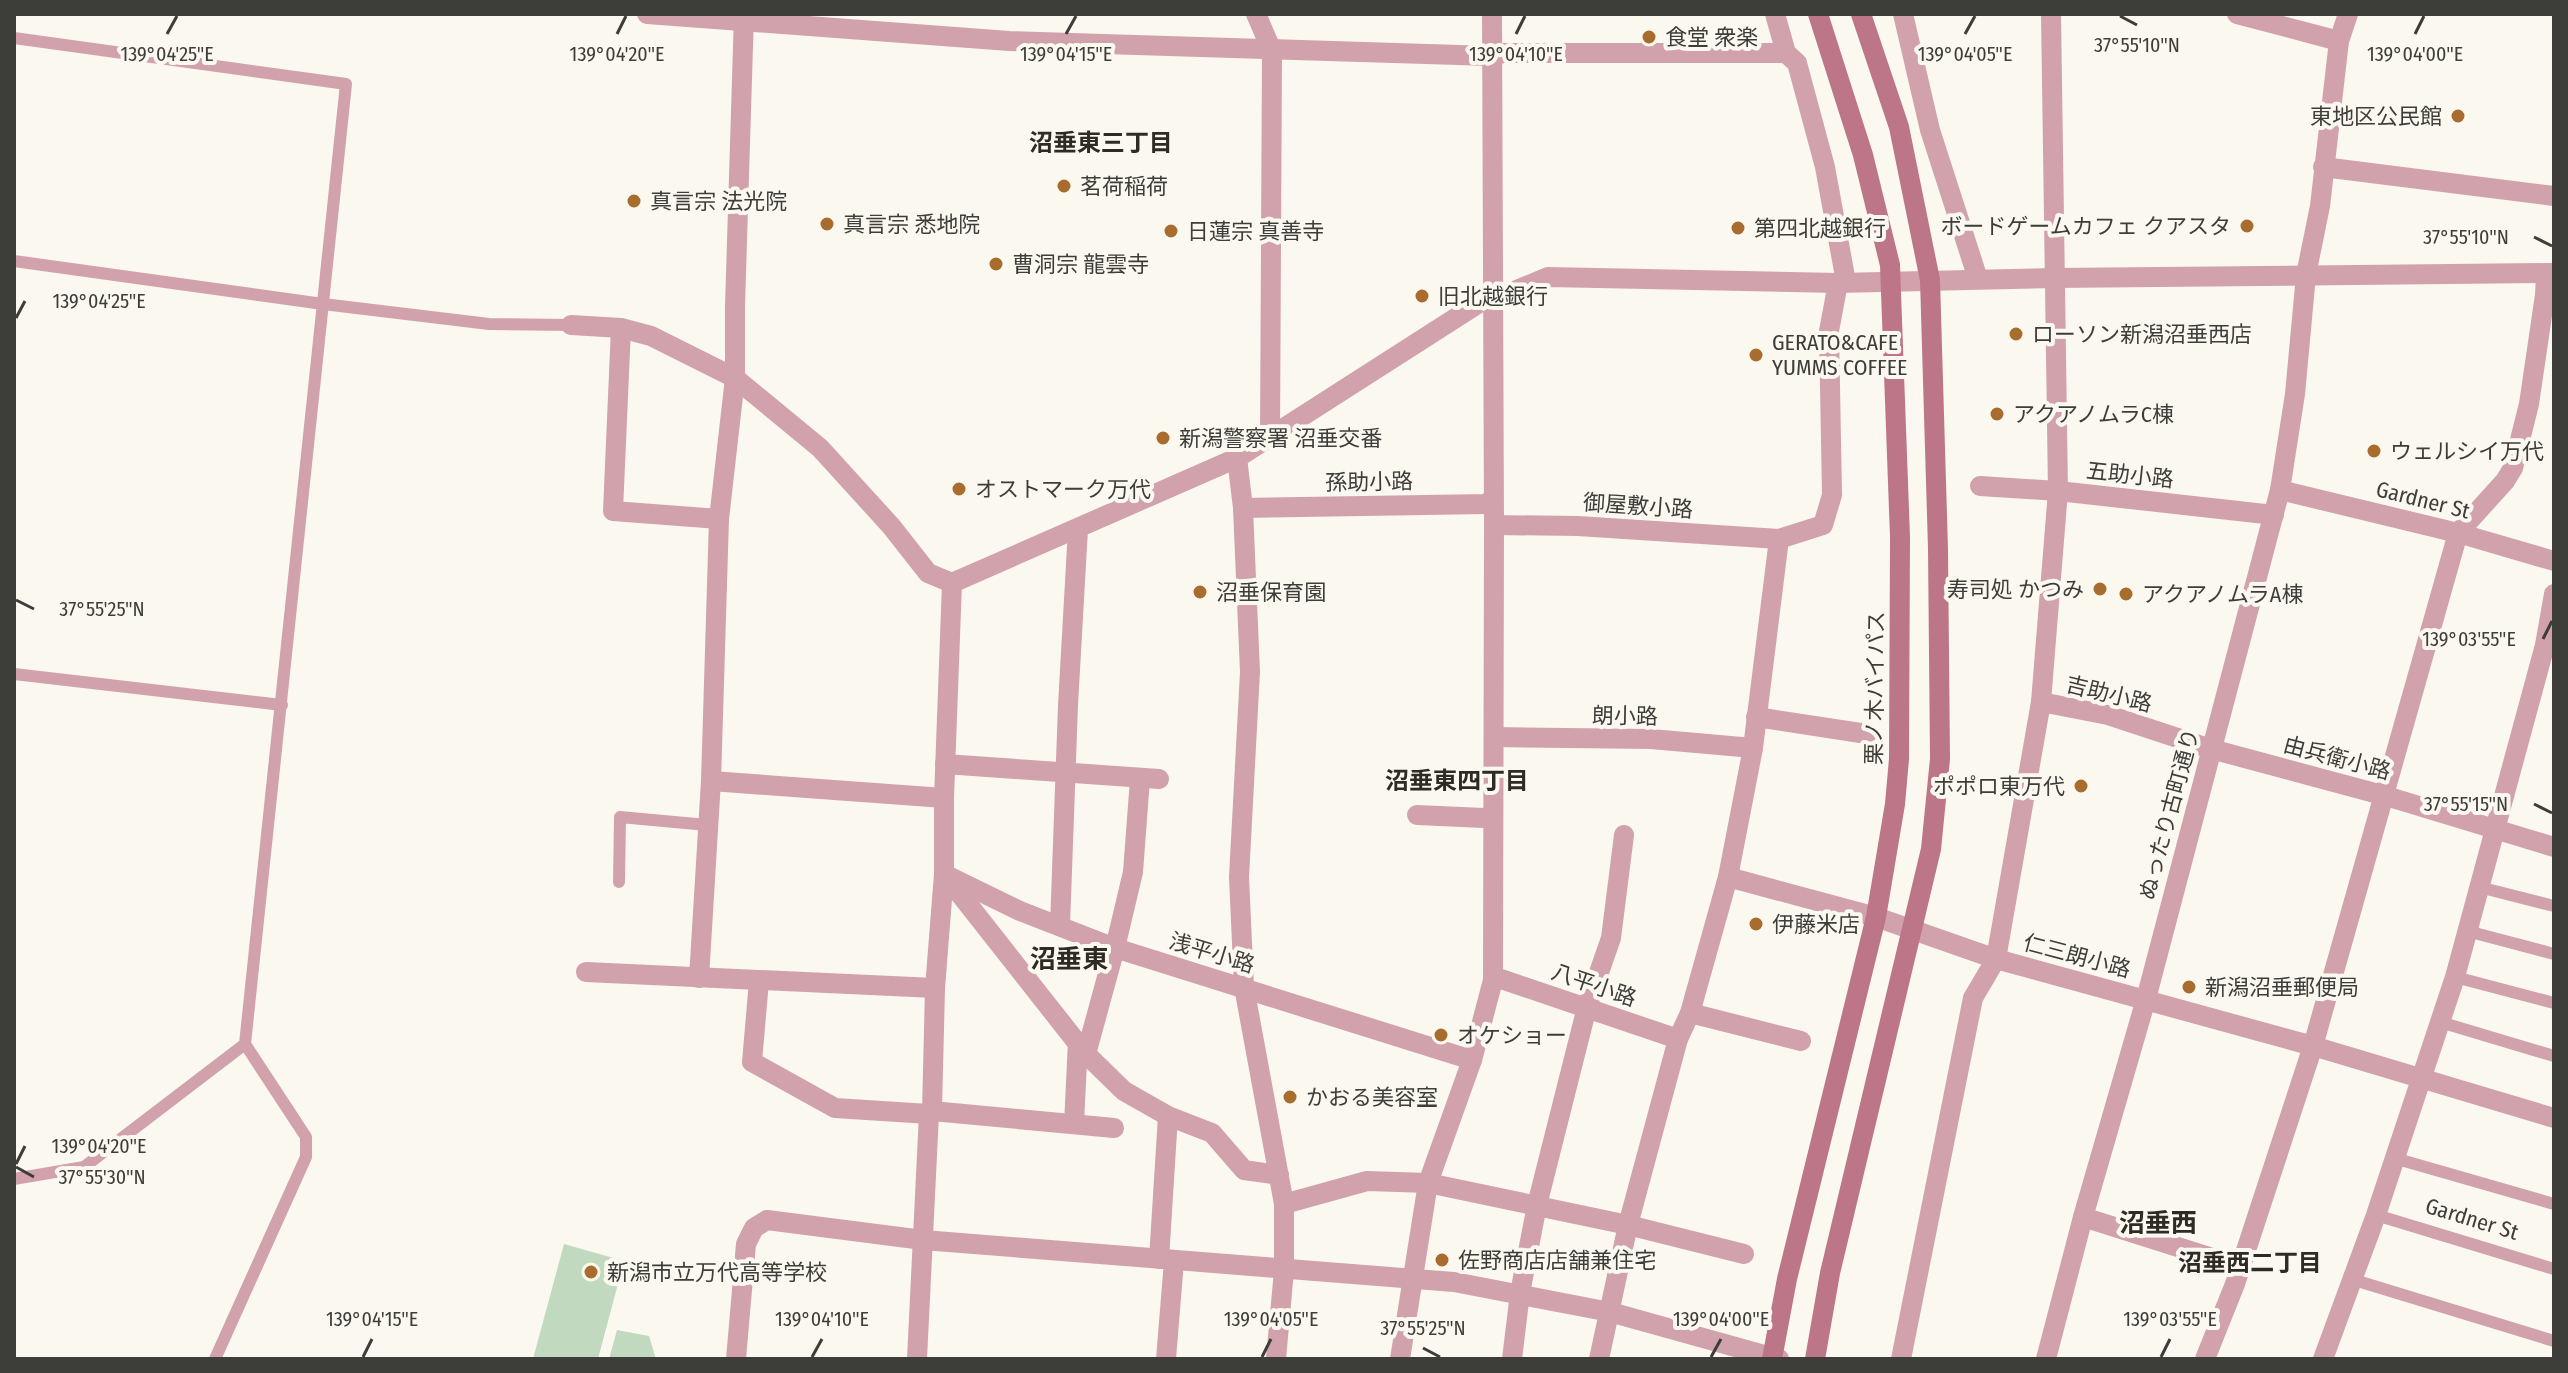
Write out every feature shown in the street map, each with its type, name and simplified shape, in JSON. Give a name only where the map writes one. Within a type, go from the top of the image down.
[{"type":"main road","name":"栗ノ木バイパス","points":[[1774,1358],[1787,1279],[1876,917],[1895,804],[1899,759],[1900,537],[1890,265],[1863,155],[1818,14]]},
{"type":"main road","points":[[1815,1359],[1830,1273],[1931,849],[1940,759],[1930,280],[1899,127],[1861,14]]},
{"type":"street","points":[[647,14],[744,17],[1009,41],[1272,51],[1491,56],[1503,53],[1786,53]]},
{"type":"street","points":[[1256,14],[1272,51],[1270,436]]},
{"type":"street","points":[[1400,1359],[1428,1183],[1472,1060],[1493,980],[1492,14]]},
{"type":"street","points":[[1599,1359],[1628,1225],[1678,1039],[1690,1013],[1728,877],[1753,748],[1779,539],[1823,525],[1832,495],[1829,331],[1842,282],[1825,167],[1797,63],[1786,53],[1775,14]]},
{"type":"street","points":[[1903,14],[1930,130],[1978,279]]},
{"type":"street","points":[[1901,1359],[1973,998],[1996,959],[2041,702],[2058,491],[2051,14]]},
{"type":"street","points":[[2237,14],[2339,41]]},
{"type":"street","name":"ぬったり古町通り","points":[[2046,1359],[2146,999],[2280,490],[2295,394],[2306,275],[2320,206],[2339,41],[2348,14]]},
{"type":"street","points":[[699,978],[711,781],[719,519],[735,378],[744,17]]},
{"type":"street","points":[[2323,167],[2554,196]]},
{"type":"street","points":[[571,325],[621,328],[651,336],[735,378],[820,448],[891,526],[928,573],[952,583],[1237,458],[1479,303],[1548,277],[1842,282],[2550,273],[2529,404],[2513,468],[2458,533],[2313,1046],[2241,1267],[2205,1359]]},
{"type":"street","points":[[621,328],[613,511],[719,519]]},
{"type":"street","points":[[1237,458],[1243,508],[1250,672],[1239,877],[1244,987],[1284,1204],[1284,1270],[1276,1359]]},
{"type":"street","name":"五助小路","points":[[1980,486],[2058,491],[2274,515]]},
{"type":"street","name":"Gardner St","points":[[2280,490],[2458,533],[2554,561]]},
{"type":"street","name":"孫助小路","points":[[1243,508],[1487,504],[1493,498]]},
{"type":"street","name":"御屋敷小路","points":[[1494,525],[1578,526],[1779,539]]},
{"type":"street","points":[[1060,926],[1078,529]]},
{"type":"street","points":[[917,1359],[935,988],[944,874],[952,583]]},
{"type":"street","points":[[2323,1359],[2376,1215],[2455,977],[2545,645],[2554,594]]},
{"type":"street","name":"吉助小路","points":[[2041,702],[2108,715],[2211,749]]},
{"type":"street","points":[[1756,717],[1867,734]]},
{"type":"street","name":"朗小路","points":[[1494,737],[1651,739],[1753,748]]},
{"type":"street","name":"由兵衛小路","points":[[2211,749],[2386,796],[2554,847]]},
{"type":"street","points":[[945,764],[1150,779],[1115,948],[1082,1047],[1074,1124]]},
{"type":"street","points":[[711,781],[944,798]]},
{"type":"street","points":[[1417,815],[1484,818],[1492,815]]},
{"type":"street","points":[[1512,1359],[1520,1293],[1537,1205],[1587,1007],[1611,938],[1624,835]]},
{"type":"street","points":[[944,874],[1082,1047],[1124,1091],[1168,1116],[1212,1133],[1244,1170],[1279,1175]]},
{"type":"street","name":"浅平小路","points":[[944,874],[1020,911],[1115,948],[1472,1060]]},
{"type":"street","name":"仁三朗小路","points":[[1728,877],[1876,917],[1996,959],[2313,1046],[2554,1118]]},
{"type":"street","points":[[586,972],[935,988]]},
{"type":"street","name":"八平小路","points":[[1493,980],[1501,979],[1678,1039]]},
{"type":"street","points":[[759,981],[752,1062],[835,1108],[1114,1128]]},
{"type":"street","points":[[1690,1013],[1801,1041]]},
{"type":"street","points":[[1166,1359],[1168,1116]]},
{"type":"street","points":[[1284,1204],[1367,1181],[1428,1183],[1628,1225],[1744,1254]]},
{"type":"street","points":[[2083,1217],[2241,1267]]},
{"type":"street","points":[[736,1359],[746,1244],[754,1228],[767,1220],[923,1240],[1454,1282],[1610,1312],[1774,1358]]},
{"type":"lane","points":[[14,38],[346,84],[245,1044],[306,1137],[306,1157],[215,1359]]},
{"type":"lane","points":[[14,261],[489,324],[571,325]]},
{"type":"lane","points":[[14,674],[282,705]]},
{"type":"lane","points":[[619,882],[620,817],[707,825]]},
{"type":"lane","points":[[2479,887],[2554,906]]},
{"type":"lane","points":[[2467,931],[2554,954]]},
{"type":"lane","points":[[2455,977],[2554,1003]]},
{"type":"lane","points":[[2440,1022],[2554,1056]]},
{"type":"lane","points":[[14,1179],[84,1167],[245,1044]]},
{"type":"lane","points":[[2394,1158],[2554,1204]]},
{"type":"lane","name":"Gardner St","points":[[2376,1215],[2554,1269]]},
{"type":"lane","points":[[2351,1279],[2554,1341]]},
{"type":"green space","points":[[564,1244],[624,1261],[598,1359],[533,1359]]},
{"type":"green space","points":[[617,1330],[649,1336],[656,1359],[609,1359]]},
{"type":"place","name":"食堂 衆楽","points":[[1649,37]]},
{"type":"place","name":"東地区公民館","points":[[2458,116]]},
{"type":"place","name":"茗荷稲荷","points":[[1064,186]]},
{"type":"place","name":"真言宗 法光院","points":[[634,201]]},
{"type":"place","name":"真言宗 悉地院","points":[[827,224]]},
{"type":"place","name":"ボードゲームカフェ クアスタ","points":[[2247,226]]},
{"type":"place","name":"第四北越銀行","points":[[1738,228]]},
{"type":"place","name":"日蓮宗 真善寺","points":[[1171,231]]},
{"type":"place","name":"曹洞宗 龍雲寺","points":[[996,264]]},
{"type":"place","name":"旧北越銀行","points":[[1422,296]]},
{"type":"place","name":"ローソン新潟沼垂西店","points":[[2016,334]]},
{"type":"place","name":"GERATO&CAFE YUMMS COFFEE","points":[[1756,355]]},
{"type":"place","name":"アクアノムラC棟","points":[[1997,414]]},
{"type":"place","name":"新潟警察署 沼垂交番","points":[[1163,438]]},
{"type":"place","name":"ウェルシイ万代","points":[[2374,451]]},
{"type":"place","name":"オストマーク万代","points":[[959,489]]},
{"type":"place","name":"寿司処 かつみ","points":[[2100,589]]},
{"type":"place","name":"沼垂保育園","points":[[1200,592]]},
{"type":"place","name":"アクアノムラA棟","points":[[2126,594]]},
{"type":"place","name":"ポポロ東万代","points":[[2081,786]]},
{"type":"place","name":"伊藤米店","points":[[1756,924]]},
{"type":"place","name":"新潟沼垂郵便局","points":[[2189,987]]},
{"type":"place","name":"オケショー","points":[[1441,1035]]},
{"type":"place","name":"かおる美容室","points":[[1290,1097]]},
{"type":"place","name":"佐野商店店舗兼住宅","points":[[1442,1260]]},
{"type":"place","name":"新潟市立万代高等学校","points":[[591,1272]]},
{"type":"district","name":"沼垂東三丁目","points":[[1101,143]]},
{"type":"district","name":"沼垂東四丁目","points":[[1457,781]]},
{"type":"district","name":"沼垂東","points":[[1069,959]]},
{"type":"district","name":"沼垂西","points":[[2158,1223]]},
{"type":"district","name":"沼垂西二丁目","points":[[2250,1263]]}]
